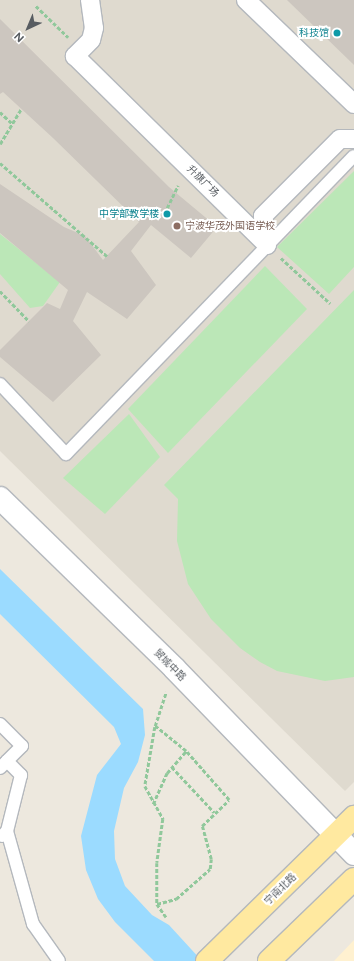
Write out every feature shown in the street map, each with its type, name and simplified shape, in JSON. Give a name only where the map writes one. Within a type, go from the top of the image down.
[{"type":"main road","name":"贸城中路","points":[[0,498],[174,668],[354,854]]},
{"type":"main road","name":"宁南北路","points":[[207,961],[354,817]]},
{"type":"main road","points":[[269,961],[354,879]]},
{"type":"street","points":[[81,50],[91,40],[94,28],[90,0]]},
{"type":"street","points":[[246,0],[354,104]]},
{"type":"street","name":"升旗广场","points":[[81,50],[75,56],[267,245]]},
{"type":"street","points":[[267,245],[263,216],[340,139],[354,138]]},
{"type":"lane","points":[[0,384],[66,454],[354,156]]},
{"type":"lane","points":[[0,724],[22,746],[3,765],[21,776],[3,835],[33,924],[59,961]]},
{"type":"path","points":[[36,6],[81,50]]},
{"type":"path","points":[[0,144],[21,109]]},
{"type":"path","points":[[0,112],[12,124]]},
{"type":"path","points":[[0,163],[107,256]]},
{"type":"path","points":[[167,208],[187,166]]},
{"type":"path","points":[[267,245],[330,303]]},
{"type":"path","points":[[0,291],[29,321]]},
{"type":"path","points":[[166,917],[157,904],[157,863],[163,819],[153,804],[145,786],[155,726],[174,668]]},
{"type":"path","points":[[155,726],[186,752],[229,800],[214,812],[202,826],[211,859],[210,869],[176,899],[157,904]]},
{"type":"path","points":[[153,804],[172,767],[186,752]]},
{"type":"path","points":[[172,767],[214,812]]},
{"type":"shaded area","name":"宁波华茂外国语学校","points":[[0,0],[354,0],[354,782],[345,791],[0,451]]},
{"type":"shaded area","points":[[354,940],[354,961],[334,961]]},
{"type":"green space","points":[[354,171],[354,267],[329,294],[277,247]]},
{"type":"green space","points":[[0,234],[60,282],[43,306],[30,308],[0,274]]},
{"type":"green space","points":[[265,266],[307,309],[168,453],[128,409]]},
{"type":"green space","points":[[354,290],[354,677],[325,681],[277,671],[260,662],[240,648],[211,619],[188,584],[177,541],[178,499],[164,485]]},
{"type":"green space","points":[[129,414],[160,457],[105,514],[63,478]]},
{"type":"water","points":[[0,569],[143,709],[145,735],[138,762],[124,788],[114,831],[115,859],[125,886],[152,915],[169,925],[202,961],[154,961],[115,922],[98,899],[86,870],[81,836],[97,775],[121,744],[114,727],[0,614]]},
{"type":"building","name":"科技馆","points":[[287,0],[354,0],[354,65]]},
{"type":"building","name":"中学部教学楼","points":[[0,19],[169,187],[217,227],[191,258],[151,225],[131,251],[156,285],[127,319],[87,292],[73,321],[101,355],[53,402],[0,357],[0,350],[47,303],[60,309],[68,290],[0,233],[0,184],[64,227],[85,236],[103,260],[139,222],[53,138],[3,92],[0,94]]},
{"type":"place","name":"科技馆","points":[[337,33]]},
{"type":"place","name":"中学部教学楼","points":[[167,214]]},
{"type":"place","name":"宁波华茂外国语学校","points":[[177,226]]}]
